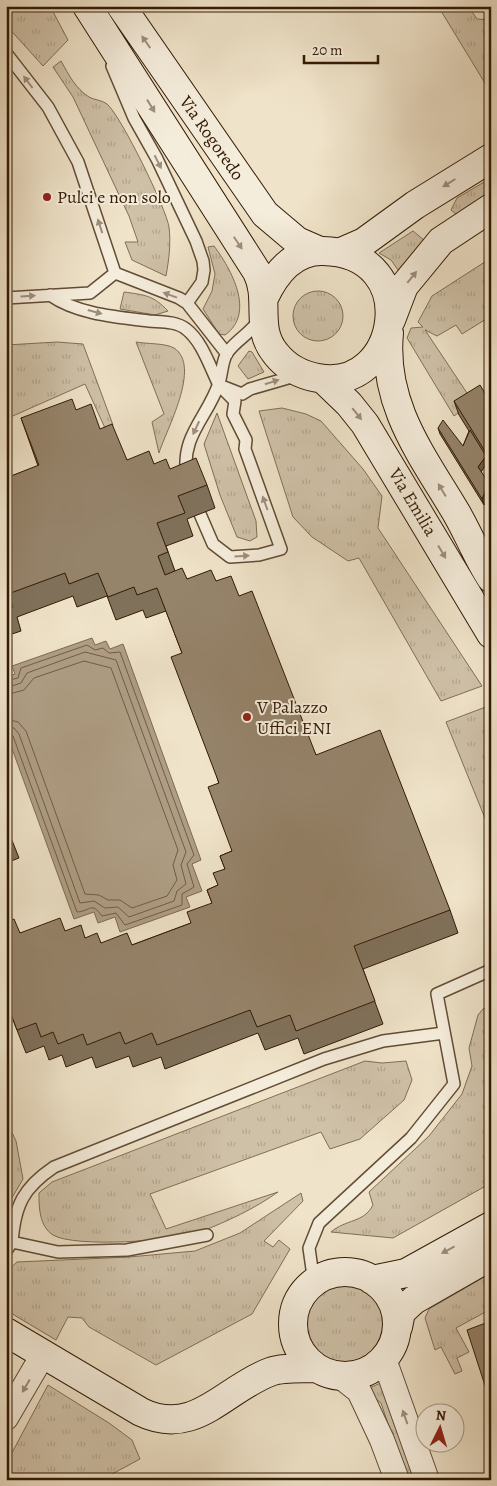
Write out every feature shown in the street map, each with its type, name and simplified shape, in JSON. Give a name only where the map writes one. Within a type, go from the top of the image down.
[{"type":"street","name":"Via Rogoredo","points":[[121,6],[265,214],[297,241],[331,252]]},
{"type":"street","points":[[93,14],[257,272],[262,282],[263,326],[268,341],[276,354],[289,366],[314,377],[340,377],[355,372],[370,362],[381,349],[404,286],[441,241],[491,208]]},
{"type":"street","points":[[263,304],[272,280],[285,266],[302,255],[331,252],[364,242],[415,205],[491,158]]},
{"type":"street","points":[[331,252],[361,260],[377,275],[388,296],[390,325]]},
{"type":"street","name":"Via Emilia","points":[[390,325],[387,352],[390,378],[402,420],[491,578]]},
{"type":"street","name":"Via Emilia","points":[[314,377],[349,404],[369,430],[491,634]]},
{"type":"street","points":[[372,1280],[406,1273],[488,1237]]},
{"type":"street","points":[[6,1332],[141,1412],[164,1420],[191,1417],[271,1372],[328,1372],[356,1376],[372,1370],[384,1359],[391,1349],[401,1312],[488,1237]]},
{"type":"street","points":[[271,1372],[293,1321],[296,1306],[303,1294],[314,1283],[327,1275],[342,1272],[358,1274],[372,1280],[383,1288],[391,1300],[398,1326]]},
{"type":"street","points":[[293,1321],[298,1348],[306,1360],[358,1392],[382,1440],[397,1480]]},
{"type":"street","points":[[6,1418],[44,1353]]},
{"type":"street","points":[[384,1359],[427,1480]]},
{"type":"lane","points":[[93,14],[109,60],[131,110],[170,186],[196,241],[203,261],[202,282],[188,304]]},
{"type":"lane","points":[[6,53],[48,107],[78,162],[115,273]]},
{"type":"lane","points":[[115,273],[179,298],[188,304],[227,354]]},
{"type":"lane","points":[[6,298],[90,292],[115,273]]},
{"type":"lane","points":[[50,295],[62,303],[109,316],[168,323],[186,329],[201,348],[219,385],[235,401],[233,414],[246,440],[245,450],[281,549],[259,556],[230,557],[213,544],[200,514]]},
{"type":"lane","points":[[189,488],[184,461],[191,437],[219,385],[227,354],[255,327],[263,304]]},
{"type":"lane","points":[[219,385],[242,394],[250,389],[282,378],[314,377]]},
{"type":"lane","points":[[314,1283],[309,1248],[319,1223],[411,1138],[454,1084],[437,994],[491,970]]},
{"type":"lane","points":[[207,1235],[127,1250],[58,1252],[9,1247],[14,1216],[33,1181],[54,1167],[324,1059],[383,1041],[444,1033]]},
{"type":"green space","points":[[6,6],[50,6],[68,40],[43,66],[6,25]]},
{"type":"green space","points":[[438,6],[468,6],[477,19],[491,20],[491,93]]},
{"type":"green space","points":[[61,61],[80,90],[89,97],[107,104],[114,112],[142,163],[160,201],[169,227],[170,239],[166,276],[132,260],[125,242],[138,242],[129,216],[73,97],[53,67]]},
{"type":"green space","points":[[491,178],[491,193],[457,215],[451,210],[457,198]]},
{"type":"green space","points":[[413,231],[425,241],[398,270],[391,260],[379,253]]},
{"type":"green space","points":[[214,246],[233,278],[240,303],[239,315],[234,326],[225,335],[219,334],[203,309],[212,291],[215,274],[208,247]]},
{"type":"green space","points":[[491,258],[491,316],[462,334],[456,325],[437,336],[425,330],[473,402],[454,416],[407,338],[411,328],[423,327],[418,322],[432,296]]},
{"type":"green space","points":[[318,291],[332,295],[339,302],[343,316],[339,330],[332,337],[318,341],[304,337],[297,330],[293,316],[297,302],[304,295]]},
{"type":"green space","points":[[124,292],[153,299],[168,311],[155,315],[120,309]]},
{"type":"green space","points":[[57,342],[83,344],[113,425],[105,428],[85,384],[6,419],[6,345]]},
{"type":"green space","points":[[136,342],[170,346],[182,357],[184,369],[180,399],[159,453],[152,422],[164,414]]},
{"type":"green space","points":[[249,351],[252,352],[264,372],[248,379],[238,366]]},
{"type":"green space","points":[[282,408],[306,414],[321,421],[363,469],[382,496],[378,528],[482,686],[441,701],[359,558],[348,561],[312,537],[293,517],[259,411]]},
{"type":"green space","points":[[217,413],[256,521],[257,537],[250,541],[237,537],[220,495],[204,444]]},
{"type":"green space","points":[[491,705],[491,833],[446,722]]},
{"type":"green space","points":[[491,1006],[491,1183],[393,1238],[331,1232],[360,1218],[369,1211],[373,1205],[369,1192],[429,1136],[462,1094],[472,1066],[469,1048],[478,1015],[483,1009]]},
{"type":"green space","points":[[365,1061],[382,1063],[406,1061],[412,1080],[404,1100],[360,1139],[330,1149],[321,1132],[150,1194],[166,1229],[278,1192],[260,1204],[221,1224],[200,1232],[170,1238],[125,1242],[82,1241],[53,1235],[45,1227],[41,1216],[39,1193],[52,1182]]},
{"type":"green space","points":[[6,1120],[16,1141],[23,1179],[6,1208]]},
{"type":"green space","points":[[301,1193],[303,1201],[264,1241],[273,1247],[279,1240],[290,1249],[252,1314],[156,1365],[89,1327],[82,1318],[68,1317],[56,1340],[14,1315],[6,1308],[6,1272],[17,1262],[129,1257],[195,1251],[240,1233]]},
{"type":"green space","points":[[491,1273],[491,1309],[456,1328],[469,1352],[457,1358],[462,1371],[455,1374],[441,1347],[435,1350],[425,1318],[429,1309]]},
{"type":"green space","points":[[344,1284],[359,1287],[372,1295],[380,1308],[383,1323],[380,1338],[372,1351],[359,1359],[344,1362],[329,1359],[316,1351],[308,1338],[305,1323],[308,1308],[316,1295],[329,1287]]},
{"type":"green space","points":[[385,1381],[417,1480],[407,1480],[381,1403],[365,1390]]},
{"type":"green space","points":[[48,1385],[109,1423],[132,1440],[140,1459],[101,1480],[6,1480],[6,1464]]},
{"type":"water","points":[[92,638],[95,645],[106,641],[110,649],[123,644],[201,860],[192,864],[202,891],[186,897],[190,907],[120,932],[115,917],[98,923],[94,912],[74,919],[6,732],[6,692],[8,691],[6,677],[15,674],[12,666]]},
{"type":"building","points":[[480,385],[491,403],[491,461],[454,401]]},
{"type":"building","name":"V Palazzo Uffici ENI","points":[[72,399],[76,410],[91,404],[100,429],[112,424],[127,460],[149,451],[154,464],[166,459],[170,469],[196,458],[207,485],[178,496],[185,513],[157,523],[168,552],[158,556],[165,575],[182,568],[187,579],[211,570],[216,581],[231,576],[239,596],[252,591],[316,755],[380,730],[450,910],[354,946],[375,1001],[296,1031],[290,1015],[257,1027],[250,1010],[157,1045],[152,1033],[125,1044],[120,1032],[87,1045],[83,1034],[58,1044],[53,1032],[41,1037],[36,1023],[17,1030],[6,1001],[6,922],[14,919],[20,933],[60,918],[65,931],[81,925],[85,938],[97,933],[101,943],[127,933],[132,945],[191,923],[187,912],[212,903],[207,890],[218,885],[213,873],[225,869],[220,856],[232,851],[208,787],[219,783],[171,657],[182,653],[157,588],[137,595],[134,587],[108,597],[98,573],[69,584],[65,573],[8,594],[13,607],[6,610],[6,478],[39,465],[21,418]]},
{"type":"building","points":[[443,420],[463,446],[470,430],[486,456],[478,467],[489,483],[482,499],[438,428]]},
{"type":"building","points":[[6,825],[10,835],[6,837]]},
{"type":"building","points":[[491,1321],[491,1404],[467,1330]]},
{"type":"place","name":"Pulci e non solo","points":[[47,197]]},
{"type":"place","name":"V Palazzo Uffici ENI","points":[[247,717]]}]
